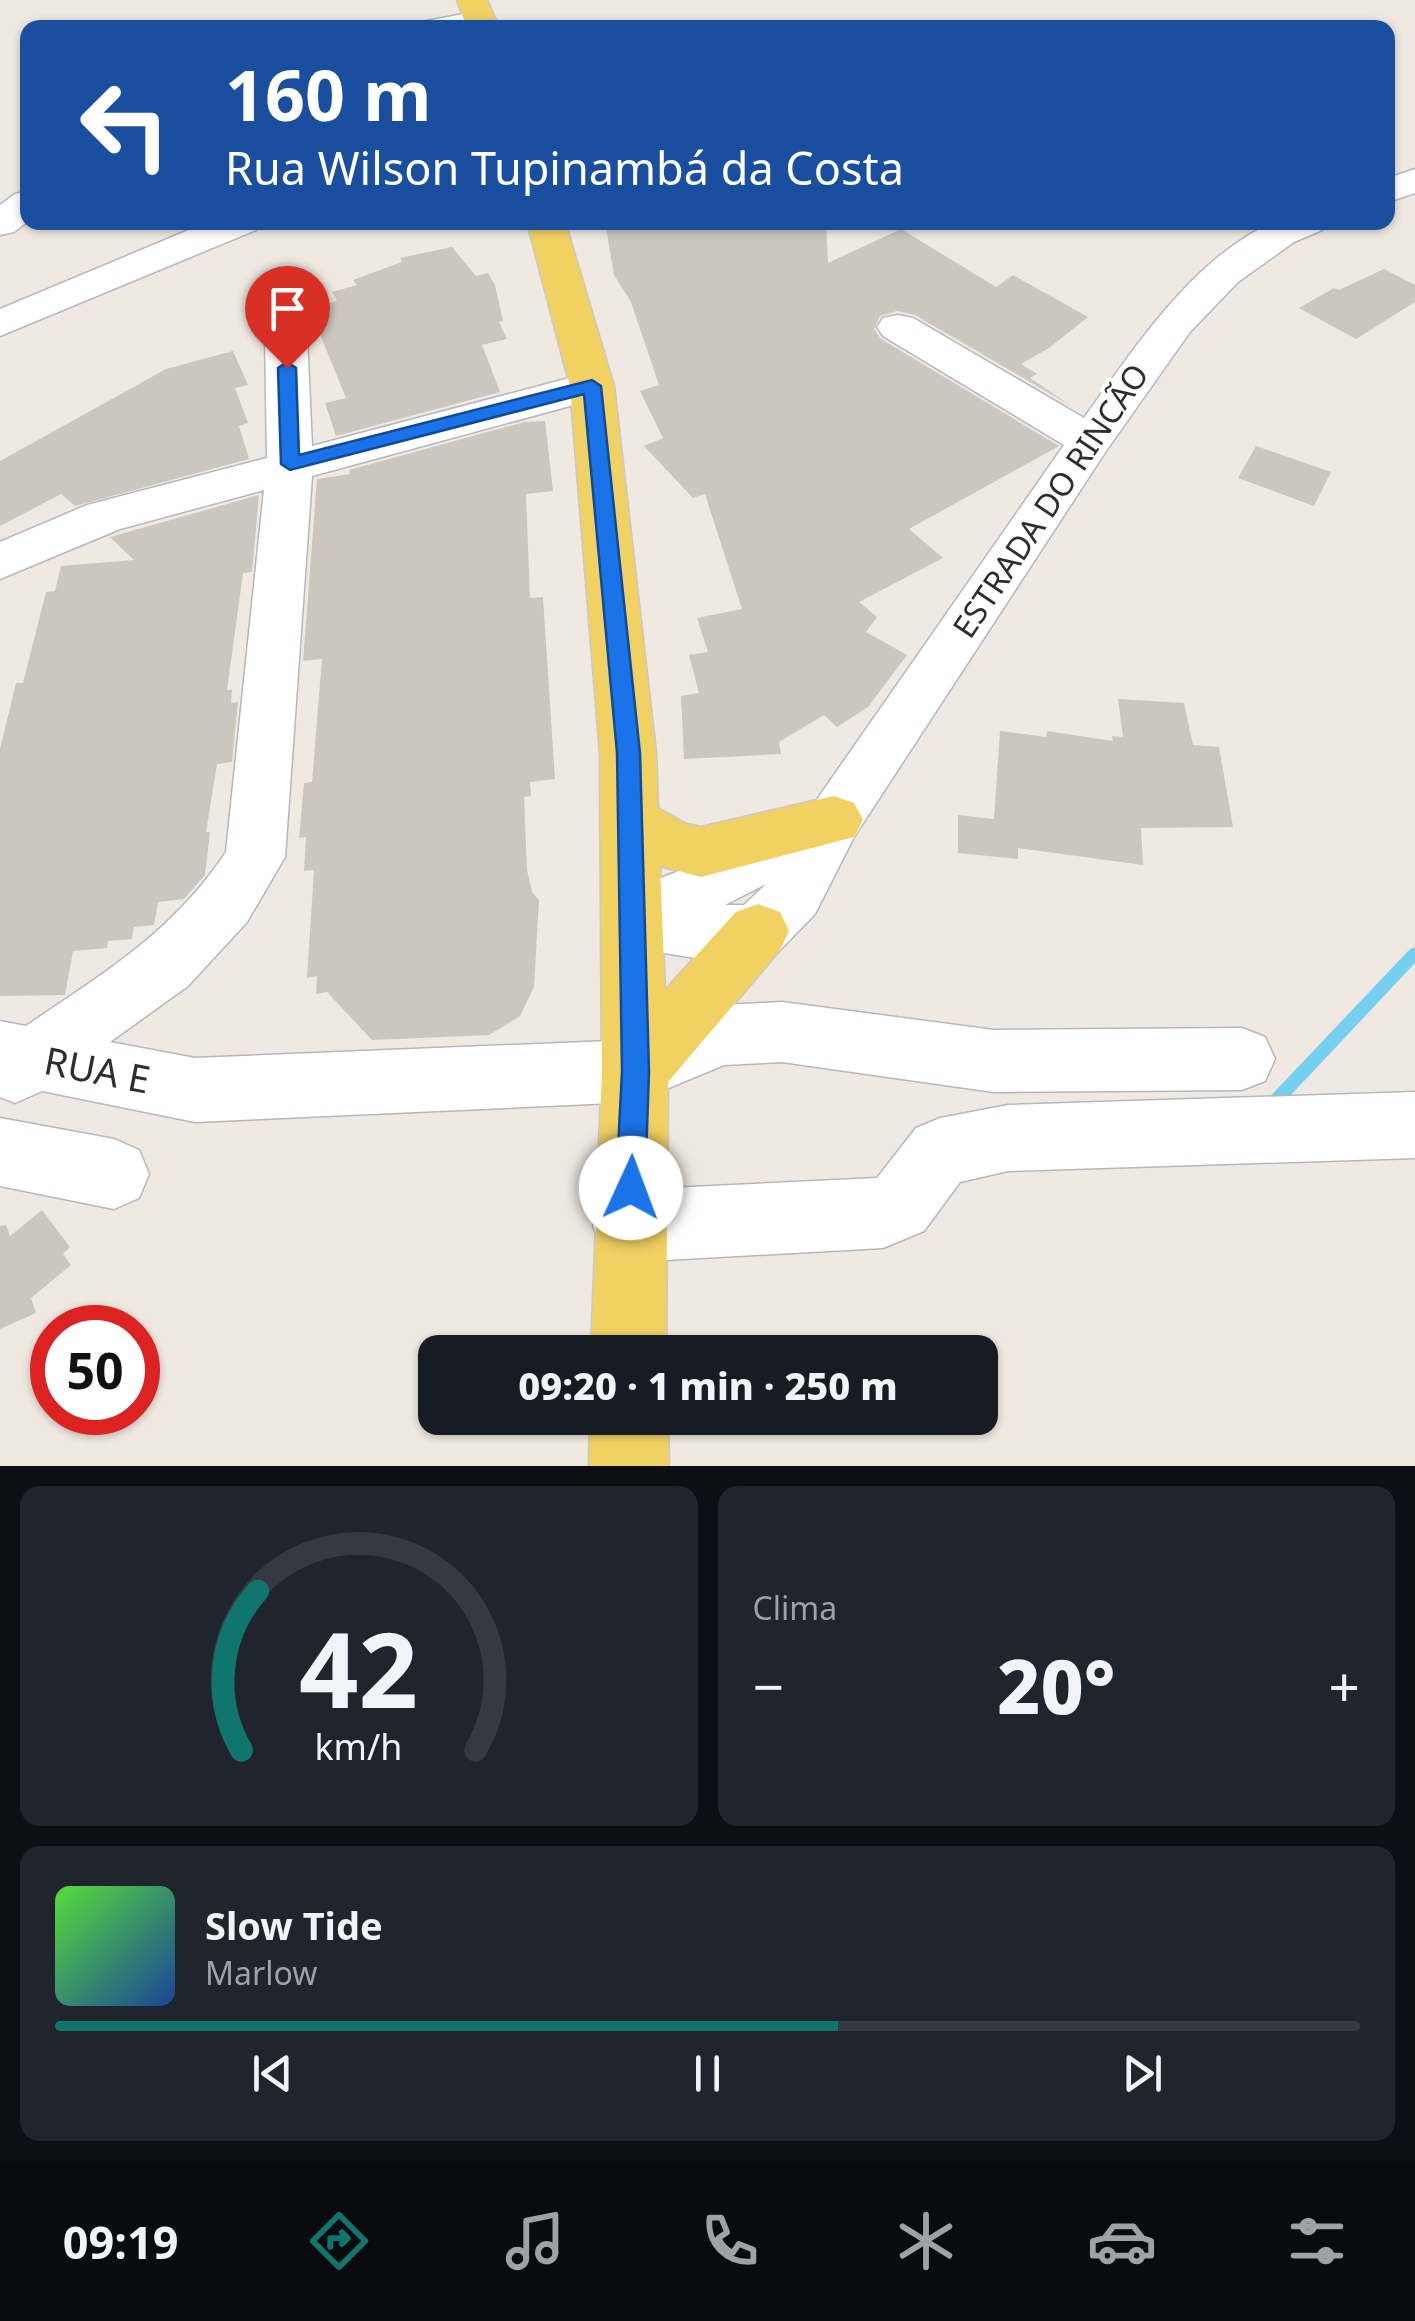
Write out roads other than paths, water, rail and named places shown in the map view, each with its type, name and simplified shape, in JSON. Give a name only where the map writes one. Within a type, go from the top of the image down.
[{"type":"main road","points":[[548,230],[592,386],[632,822],[636,1071],[629,1226],[630,1335]]},
{"type":"main road","points":[[632,822],[672,845],[700,852],[834,820]]},
{"type":"main road","points":[[636,1071],[758,932]]},
{"type":"main road","points":[[629,1435],[629,1466]]},
{"type":"street","points":[[0,224],[20,208]]},
{"type":"street","points":[[0,280],[16,317],[223,230]]},
{"type":"street","name":"ESTRADA DO RINCÃO","points":[[758,932],[794,896],[834,820],[1174,323],[1224,274],[1289,230]]},
{"type":"street","points":[[898,326],[1090,441]]},
{"type":"street","points":[[12,1064],[166,966],[226,903],[255,857],[290,464],[286,336]]},
{"type":"street","points":[[3,568],[104,517],[592,386]]},
{"type":"street","name":"ESTRADA DO RINCÃO","points":[[634,916],[700,889],[834,820]]},
{"type":"street","points":[[634,916],[656,925],[705,934],[758,932]]},
{"type":"street","points":[[636,1071],[722,1035],[782,1032],[994,1061],[1242,1059]]},
{"type":"street","name":"RUA E","points":[[12,1064],[195,1090],[636,1071]]},
{"type":"street","points":[[629,1226],[883,1212],[898,1206],[940,1152],[991,1140],[1415,1125]]},
{"type":"street","points":[[0,1152],[114,1174]]},
{"type":"waterway","points":[[1268,1109],[1415,953]]}]
